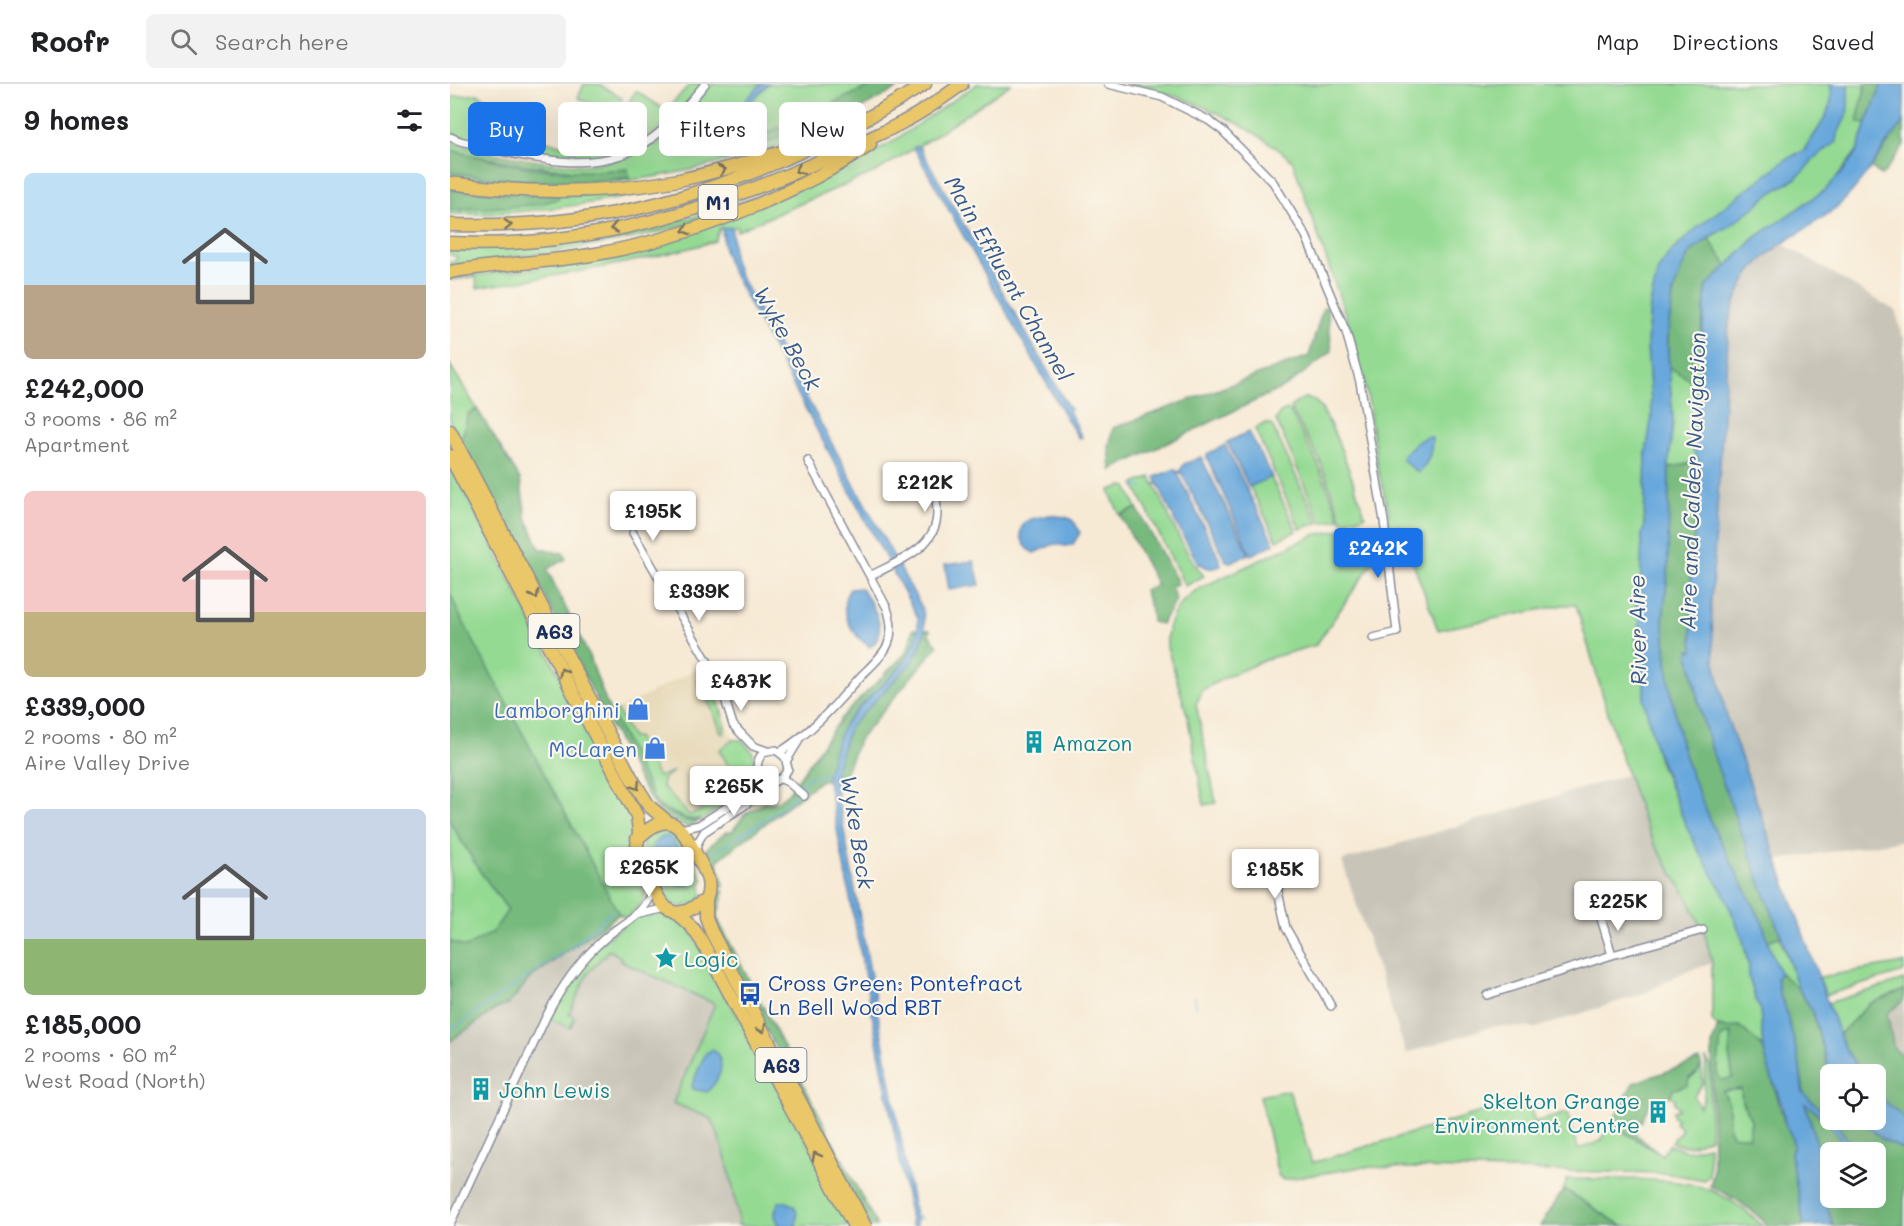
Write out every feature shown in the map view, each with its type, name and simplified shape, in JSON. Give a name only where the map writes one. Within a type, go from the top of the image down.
[{"type":"highway","name":"M1","points":[[866,119],[926,84]]},
{"type":"highway","name":"M1","points":[[450,243],[492,245],[559,238],[695,210],[768,184],[906,121],[962,84]]},
{"type":"highway","points":[[450,272],[598,254],[664,237],[771,198],[847,160],[906,121]]},
{"type":"highway","name":"M1","points":[[450,183],[522,190],[605,189],[678,180],[726,169],[779,153]]},
{"type":"highway","name":"M1","points":[[450,225],[504,226],[570,220],[650,204],[702,190],[791,156]]},
{"type":"highway","name":"A63","points":[[450,431],[631,777],[649,806],[668,822],[681,829],[695,853],[710,884],[706,900],[706,917],[711,931],[865,1226]]},
{"type":"highway","name":"A63","points":[[451,459],[637,816],[639,831],[636,855],[654,888],[671,910],[692,927],[701,940],[854,1226]]},
{"type":"highway","points":[[637,839],[648,829],[668,822]]},
{"type":"highway","points":[[671,910],[687,911],[706,900]]},
{"type":"street","points":[[450,137],[479,146],[547,159],[576,162],[612,158],[629,152],[652,139],[677,117],[705,84]]},
{"type":"street","points":[[1108,84],[1162,98],[1208,120],[1273,182],[1306,236],[1346,332],[1360,382],[1384,520],[1397,632],[1373,638]]},
{"type":"street","points":[[753,746],[767,751],[780,752],[800,739],[831,710],[887,646],[890,635],[891,621],[887,608],[808,461]]},
{"type":"street","points":[[870,576],[908,556],[926,543],[936,526],[933,471]]},
{"type":"street","points":[[633,532],[720,683],[733,725],[753,746],[758,760],[759,773],[755,787],[749,793],[699,825],[681,829]]},
{"type":"street","points":[[787,760],[800,739]]},
{"type":"street","points":[[758,760],[767,751]]},
{"type":"street","points":[[780,752],[787,760],[795,788]]},
{"type":"street","points":[[695,853],[704,832],[779,780],[788,769]]},
{"type":"street","points":[[759,773],[768,781],[779,780],[795,788],[804,796]]},
{"type":"street","points":[[1288,881],[1276,884],[1286,928],[1330,1006]]},
{"type":"street","points":[[450,1224],[546,1017],[564,985],[576,968],[606,937],[638,914],[648,902],[654,888]]},
{"type":"street","points":[[638,914],[671,910]]},
{"type":"street","points":[[1600,915],[1612,955]]},
{"type":"street","points":[[1487,995],[1612,955],[1703,930]]},
{"type":"shaded area","points":[[1781,243],[1896,311],[1901,334],[1904,337],[1904,840],[1778,860],[1727,718],[1714,658],[1711,628],[1729,322],[1736,298],[1747,276],[1755,265]]},
{"type":"shaded area","points":[[704,665],[716,687],[729,731],[735,739],[720,750],[740,783],[698,812],[689,815],[664,789],[636,737],[633,738],[617,710]]},
{"type":"shaded area","points":[[1633,773],[1689,893],[1716,962],[1684,972],[1645,993],[1536,1028],[1493,1026],[1406,1053],[1342,861]]},
{"type":"shaded area","points":[[610,922],[626,945],[681,939],[836,1226],[450,1226],[450,1041],[496,1009],[509,1004],[529,979]]},
{"type":"shaded area","points":[[1904,1000],[1904,1056],[1894,1049],[1887,1014]]},
{"type":"green space","points":[[584,84],[599,84],[622,98],[621,102],[587,102],[578,98]]},
{"type":"green space","points":[[690,84],[900,84],[866,104],[866,102],[779,102],[779,147],[767,150],[767,102],[674,102]]},
{"type":"green space","points":[[875,84],[905,84],[866,106],[866,102],[835,102]]},
{"type":"green space","points":[[977,84],[1011,84],[933,137],[877,171],[737,231],[737,227],[720,228],[715,241],[627,263],[477,288],[476,277],[450,280],[450,278],[613,257],[803,188],[889,144]]},
{"type":"green space","points":[[1125,84],[1830,84],[1829,110],[1805,148],[1806,150],[1796,154],[1721,209],[1676,247],[1658,270],[1650,305],[1647,346],[1652,415],[1646,454],[1640,629],[1636,638],[1644,677],[1644,700],[1659,761],[1685,823],[1725,896],[1743,940],[1749,977],[1760,1009],[1763,1047],[1739,1026],[1721,1028],[1712,1020],[1712,963],[1705,934],[1686,895],[1656,847],[1642,817],[1616,740],[1576,605],[1563,605],[1438,630],[1399,525],[1388,541],[1385,516],[1389,513],[1377,466],[1368,399],[1352,334],[1293,162],[1270,143],[1216,112],[1174,96]]},
{"type":"green space","points":[[1848,84],[1882,84],[1859,148],[1825,190],[1756,237],[1706,287],[1693,450],[1699,461],[1690,598],[1691,672],[1701,714],[1737,822],[1800,992],[1814,1060],[1770,949],[1763,924],[1700,797],[1682,748],[1669,682],[1669,460],[1673,422],[1667,347],[1673,293],[1701,245],[1771,193],[1795,179],[1813,159],[1832,145],[1848,112]]},
{"type":"green space","points":[[1866,84],[1882,84],[1866,124],[1857,121]]},
{"type":"green space","points":[[636,91],[659,106],[659,129],[647,137],[647,102],[629,102]]},
{"type":"green space","points":[[478,94],[492,102],[468,102],[468,140],[450,133],[450,97]]},
{"type":"green space","points":[[1904,120],[1904,145],[1882,176],[1871,167]]},
{"type":"green space","points":[[779,128],[779,138],[767,143],[767,133]]},
{"type":"green space","points":[[546,141],[558,144],[558,156],[546,155]]},
{"type":"green space","points":[[450,142],[468,147],[468,154],[450,150]]},
{"type":"green space","points":[[659,143],[659,156],[746,156],[661,176],[592,184],[522,184],[450,177],[450,172],[539,181],[628,178],[478,156],[504,156],[546,163],[585,165],[601,163],[620,156],[647,156],[647,145]]},
{"type":"green space","points":[[450,150],[468,156],[549,170],[628,169],[629,178],[539,181],[450,172]]},
{"type":"green space","points":[[686,184],[540,210],[450,214],[450,210],[463,210],[517,195],[450,189],[450,185],[467,188]]},
{"type":"green space","points":[[785,187],[726,212],[672,229],[562,251],[506,257],[506,259],[450,267],[450,262],[455,262],[457,256],[450,255],[450,248],[649,227],[693,217]]},
{"type":"green space","points":[[450,189],[517,195],[558,195],[559,199],[535,205],[450,210]]},
{"type":"green space","points":[[1709,239],[1728,267],[1706,287],[1701,334],[1690,380],[1669,367],[1668,339],[1671,307],[1683,264],[1692,251]]},
{"type":"green space","points":[[1327,307],[1332,351],[1288,385],[1111,470],[1109,447],[1113,428],[1309,356],[1323,308]]},
{"type":"green space","points":[[450,365],[477,409],[468,414],[461,442],[450,421]]},
{"type":"green space","points":[[1304,398],[1310,398],[1320,406],[1327,419],[1343,454],[1365,516],[1343,522],[1320,461],[1290,407]]},
{"type":"green space","points":[[477,409],[520,479],[526,517],[540,549],[563,552],[566,559],[547,569],[590,658],[606,702],[657,805],[686,818],[699,819],[699,822],[685,821],[655,807],[637,777],[543,592],[517,549],[461,442],[468,414]]},
{"type":"green space","points":[[1290,411],[1318,464],[1340,519],[1321,523],[1276,420],[1280,413]]},
{"type":"green space","points":[[1265,423],[1272,425],[1318,523],[1300,529],[1255,429]]},
{"type":"green space","points":[[1249,432],[1297,531],[1277,540],[1227,442]]},
{"type":"green space","points":[[1699,461],[1690,598],[1694,683],[1710,743],[1781,936],[1768,941],[1763,924],[1713,827],[1690,772],[1682,748],[1669,682],[1663,618],[1668,571],[1669,468]]},
{"type":"green space","points":[[450,464],[630,811],[633,829],[630,855],[646,892],[642,903],[626,918],[618,914],[529,979],[509,1004],[496,1009],[450,1041]]},
{"type":"green space","points":[[1151,477],[1154,484],[1157,483],[1155,486],[1183,544],[1204,576],[1185,586],[1134,484]]},
{"type":"green space","points":[[1127,487],[1137,508],[1120,515],[1110,490]]},
{"type":"green space","points":[[1137,508],[1178,583],[1171,587],[1176,600],[1161,624],[1152,622],[1151,610],[1144,590],[1157,585],[1120,515]]},
{"type":"green space","points":[[1374,524],[1379,526],[1381,550],[1316,645],[1270,658],[1202,690],[1196,704],[1216,803],[1204,805],[1187,714],[1167,647],[1168,629],[1174,613],[1185,599],[1200,588],[1314,535]]},
{"type":"green space","points":[[450,593],[459,614],[619,914],[529,979],[509,1004],[496,1009],[450,1041],[450,941],[466,947],[492,933],[508,910],[479,870],[450,822]]},
{"type":"green space","points":[[913,629],[930,630],[929,635],[938,645],[859,740],[842,780],[821,780],[717,861],[724,884],[724,886],[718,886],[706,849],[726,832],[732,831],[745,814],[764,803],[777,802],[789,792],[841,718],[907,652]]},
{"type":"green space","points":[[709,679],[720,707],[724,734],[721,733],[698,681]]},
{"type":"green space","points":[[617,710],[632,738],[637,737],[658,777],[674,771],[664,778],[662,786],[689,815],[698,812],[739,783],[719,750],[733,740],[742,740],[754,755],[755,781],[749,789],[687,827],[660,813],[605,716]]},
{"type":"green space","points":[[663,827],[671,830],[683,841],[703,880],[702,896],[697,903],[680,907],[671,903],[665,897],[644,856],[642,847],[644,839]]},
{"type":"green space","points":[[715,890],[724,891],[717,918],[877,1226],[870,1226],[757,1013],[753,997],[738,976],[713,926],[711,904]]},
{"type":"green space","points":[[656,908],[684,919],[854,1226],[739,1226],[729,1172],[712,1119],[673,1103],[715,1004],[620,961],[622,958],[609,950],[588,973],[569,1014],[575,1017],[570,1028],[546,1017],[589,953],[638,914]]},
{"type":"green space","points":[[1904,963],[1904,972],[1826,995],[1819,977]]},
{"type":"green space","points":[[1780,973],[1798,988],[1813,1012],[1827,1064],[1820,1064],[1820,1130],[1872,1130],[1882,1139],[1904,1150],[1904,1226],[1833,1226],[1828,1208],[1886,1208],[1886,1142],[1820,1142],[1820,1169],[1818,1148],[1806,1107],[1799,1061],[1784,1003],[1780,997],[1777,977]]},
{"type":"green space","points":[[1904,980],[1904,991],[1869,1004],[1839,1035],[1828,1003]]},
{"type":"green space","points":[[1904,990],[1904,1000],[1887,1014],[1894,1049],[1904,1056],[1904,1118],[1886,1102],[1886,1064],[1855,1064],[1839,1035],[1869,1004]]},
{"type":"green space","points":[[1718,1026],[1728,1028],[1739,1026],[1763,1047],[1785,1124],[1792,1137],[1792,1162],[1804,1226],[1768,1226],[1741,1203],[1710,1186],[1713,1173],[1712,1045]],"holes":[[[1732,1033],[1729,1055],[1733,1078],[1721,1080],[1717,1074],[1721,1037]],[[1741,1089],[1742,1102],[1751,1120],[1749,1137],[1732,1135],[1729,1129],[1729,1104],[1723,1091]]]},
{"type":"green space","points":[[1732,1033],[1729,1055],[1733,1079],[1721,1080],[1717,1074],[1721,1037]]},
{"type":"green space","points":[[1706,1059],[1710,1065],[1710,1138],[1682,1146],[1672,1142],[1682,1129],[1675,1123],[1677,1119],[1673,1116],[1673,1111],[1679,1109],[1674,1102],[1675,1099],[1671,1096],[1672,1090],[1694,1076],[1701,1066],[1703,1083],[1694,1096],[1699,1107],[1704,1099]]},
{"type":"green space","points":[[1700,1060],[1701,1066],[1697,1073],[1689,1078],[1688,1085],[1672,1090],[1671,1096],[1651,1103],[1642,1122],[1635,1120],[1629,1126],[1639,1138],[1662,1155],[1611,1124],[1633,1083]]},
{"type":"green space","points":[[1741,1089],[1742,1102],[1751,1120],[1749,1137],[1732,1136],[1729,1129],[1729,1104],[1723,1091]]},
{"type":"green space","points":[[1289,1090],[1312,1163],[1527,1098],[1535,1122],[1567,1113],[1578,1149],[1601,1141],[1611,1124],[1662,1155],[1669,1145],[1686,1151],[1709,1146],[1709,1175],[1704,1180],[1664,1173],[1361,1167],[1283,1180],[1278,1175],[1260,1096]]},
{"type":"green space","points":[[1567,1179],[1670,1181],[1701,1187],[1734,1203],[1763,1226],[1622,1226],[1564,1189]]},
{"type":"green space","points":[[1564,1189],[1622,1226],[1540,1226]]},
{"type":"water","points":[[761,84],[768,84],[751,102],[744,102]]},
{"type":"water","name":"River Aire","points":[[1830,84],[1848,85],[1848,112],[1836,138],[1837,142],[1813,159],[1795,179],[1771,193],[1727,228],[1717,232],[1689,254],[1673,293],[1667,339],[1673,422],[1669,460],[1668,571],[1663,618],[1669,682],[1682,748],[1690,772],[1713,827],[1763,924],[1780,973],[1777,978],[1780,997],[1784,1003],[1799,1061],[1803,1093],[1820,1109],[1820,1116],[1805,1104],[1818,1148],[1820,1208],[1828,1208],[1833,1225],[1804,1226],[1792,1162],[1792,1137],[1785,1124],[1782,1106],[1763,1047],[1760,1009],[1749,977],[1743,940],[1725,896],[1685,823],[1655,747],[1644,700],[1644,677],[1636,638],[1640,629],[1640,620],[1635,616],[1635,605],[1640,602],[1646,454],[1652,415],[1647,346],[1650,305],[1658,270],[1670,253],[1698,227],[1787,159],[1806,150],[1805,148],[1829,109]]},
{"type":"water","points":[[1882,84],[1904,84],[1903,121],[1862,179],[1832,211],[1768,254],[1745,281],[1736,299],[1729,322],[1711,606],[1714,658],[1727,718],[1839,1035],[1855,1064],[1827,1064],[1813,1012],[1798,988],[1781,936],[1737,822],[1701,714],[1689,653],[1689,650],[1693,651],[1690,598],[1699,461],[1693,450],[1706,287],[1756,237],[1825,190],[1844,170],[1859,148]]},
{"type":"water","points":[[917,146],[1070,410],[1068,412],[1082,437],[1079,438],[1069,423],[915,150],[914,147]]},
{"type":"water","points":[[719,156],[728,156],[728,159],[719,159]]},
{"type":"water","points":[[732,227],[733,257],[739,274],[923,610],[925,632],[918,652],[910,664],[849,728],[834,777],[917,1226],[912,1226],[827,776],[845,724],[855,711],[892,676],[912,650],[917,635],[918,618],[730,268],[724,251],[722,228]]},
{"type":"water","points":[[1249,432],[1272,477],[1249,487],[1227,442]]},
{"type":"water","points":[[1432,437],[1430,452],[1425,465],[1418,473],[1402,459],[1404,453],[1421,439]]},
{"type":"water","points":[[1225,445],[1274,544],[1251,555],[1207,458],[1207,454]]},
{"type":"water","points":[[1201,457],[1249,554],[1231,562],[1226,561],[1181,472],[1178,474],[1220,560],[1221,566],[1213,568],[1199,565],[1155,477],[1175,469],[1177,472],[1180,471],[1184,464]]},
{"type":"water","points":[[1050,515],[1072,520],[1080,533],[1073,544],[1066,546],[1054,544],[1034,553],[1023,543],[1021,529],[1029,520]]},
{"type":"water","points":[[974,561],[980,585],[949,590],[945,565]]},
{"type":"water","points":[[861,588],[878,618],[879,634],[870,647],[857,636],[845,613],[846,596],[850,589]]},
{"type":"water","points":[[668,836],[682,856],[691,884],[678,885],[672,881],[671,872],[665,868],[662,869],[655,859],[661,859],[655,857],[653,844]]},
{"type":"water","points":[[713,1049],[720,1060],[719,1077],[707,1092],[693,1089],[692,1085],[705,1054]]},
{"type":"water","points":[[1886,1102],[1904,1118],[1904,1150],[1882,1139],[1872,1130],[1886,1130]]},
{"type":"water","name":"River Aire","points":[[1833,1130],[1841,1130],[1846,1138],[1853,1142],[1842,1142]]},
{"type":"water","points":[[779,1202],[787,1202],[795,1207],[796,1226],[780,1226],[775,1214]]},
{"type":"waterway","name":"Main Effluent Channel","points":[[1069,410],[1077,425]]},
{"type":"waterway","points":[[1134,485],[1143,488]]},
{"type":"waterway","name":"Wyke Beck","points":[[799,789],[809,777],[821,776],[829,772]]},
{"type":"waterway","points":[[712,854],[775,813],[797,794]]},
{"type":"waterway","points":[[450,1030],[574,945],[612,911]]},
{"type":"waterway","points":[[1194,996],[1196,1007]]},
{"type":"waterway","points":[[914,1215],[921,1219]]},
{"type":"place","name":"Lamborghini","points":[[638,709]]},
{"type":"place","name":"Amazon","points":[[1034,742]]},
{"type":"place","name":"McLaren","points":[[655,748]]},
{"type":"place","name":"Logic","points":[[666,958]]},
{"type":"place","name":"Cross Green: Pontefract Ln Bell Wood RBT","points":[[750,994]]},
{"type":"place","name":"John Lewis","points":[[481,1089]]},
{"type":"place","name":"Skelton Grange Environment Centre","points":[[1658,1112]]},
{"type":"water label","name":"Aire and Calder Navigation","points":[[1692,481]]}]
